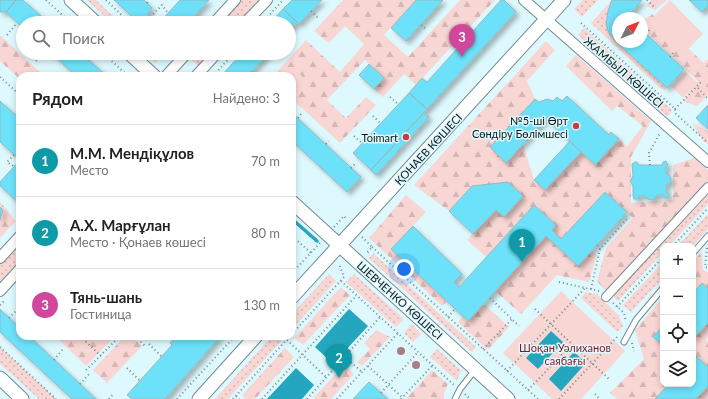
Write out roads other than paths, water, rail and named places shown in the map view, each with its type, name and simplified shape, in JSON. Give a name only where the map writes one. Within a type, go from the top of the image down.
[{"type":"street","points":[[71,0],[88,16]]},
{"type":"street","points":[[220,16],[235,0]]},
{"type":"street","points":[[252,16],[267,0]]},
{"type":"street","name":"ЖАМБЫЛ КӨШЕСІ","points":[[524,0],[708,162]]},
{"type":"street","name":"ҚОНАЕВ КӨШЕСІ","points":[[296,293],[564,0]]},
{"type":"street","points":[[137,60],[150,72]]},
{"type":"street","points":[[170,72],[181,60]]},
{"type":"street","points":[[200,72],[211,60]]},
{"type":"street","points":[[606,297],[708,188]]},
{"type":"street","name":"ШЕВЧЕНКО КӨШЕСІ","points":[[296,206],[508,399]]},
{"type":"street","points":[[0,258],[16,240]]},
{"type":"street","points":[[0,291],[16,273]]},
{"type":"street","points":[[199,399],[252,340]]},
{"type":"street","points":[[0,378],[22,399]]},
{"type":"lane","points":[[696,250],[708,236]]},
{"type":"lane","points":[[624,342],[636,320],[660,292]]},
{"type":"lane","points":[[455,399],[460,389],[476,370]]},
{"type":"water","points":[[349,309],[368,326],[333,364],[315,347]]},
{"type":"water","points":[[551,331],[563,342],[538,369],[526,358]]},
{"type":"water","points":[[574,352],[586,363],[561,391],[549,379]]},
{"type":"water","points":[[296,368],[314,385],[302,399],[267,399]]},
{"type":"waterway","points":[[296,223],[317,241]]},
{"type":"place","name":"Тянь-шань","points":[[462,57]]},
{"type":"place","name":"№5-ші Өрт Сөндіру Бөлімшесі","points":[[576,126]]},
{"type":"place","name":"Toimart","points":[[406,137]]},
{"type":"place","name":"М.М. Мендіқұлов","points":[[522,262]]},
{"type":"place","name":"А.Х. Марғұлан","points":[[339,378]]},
{"type":"park label","name":"Шоқан Уәлиханов саябағы","points":[[565,353]]}]
